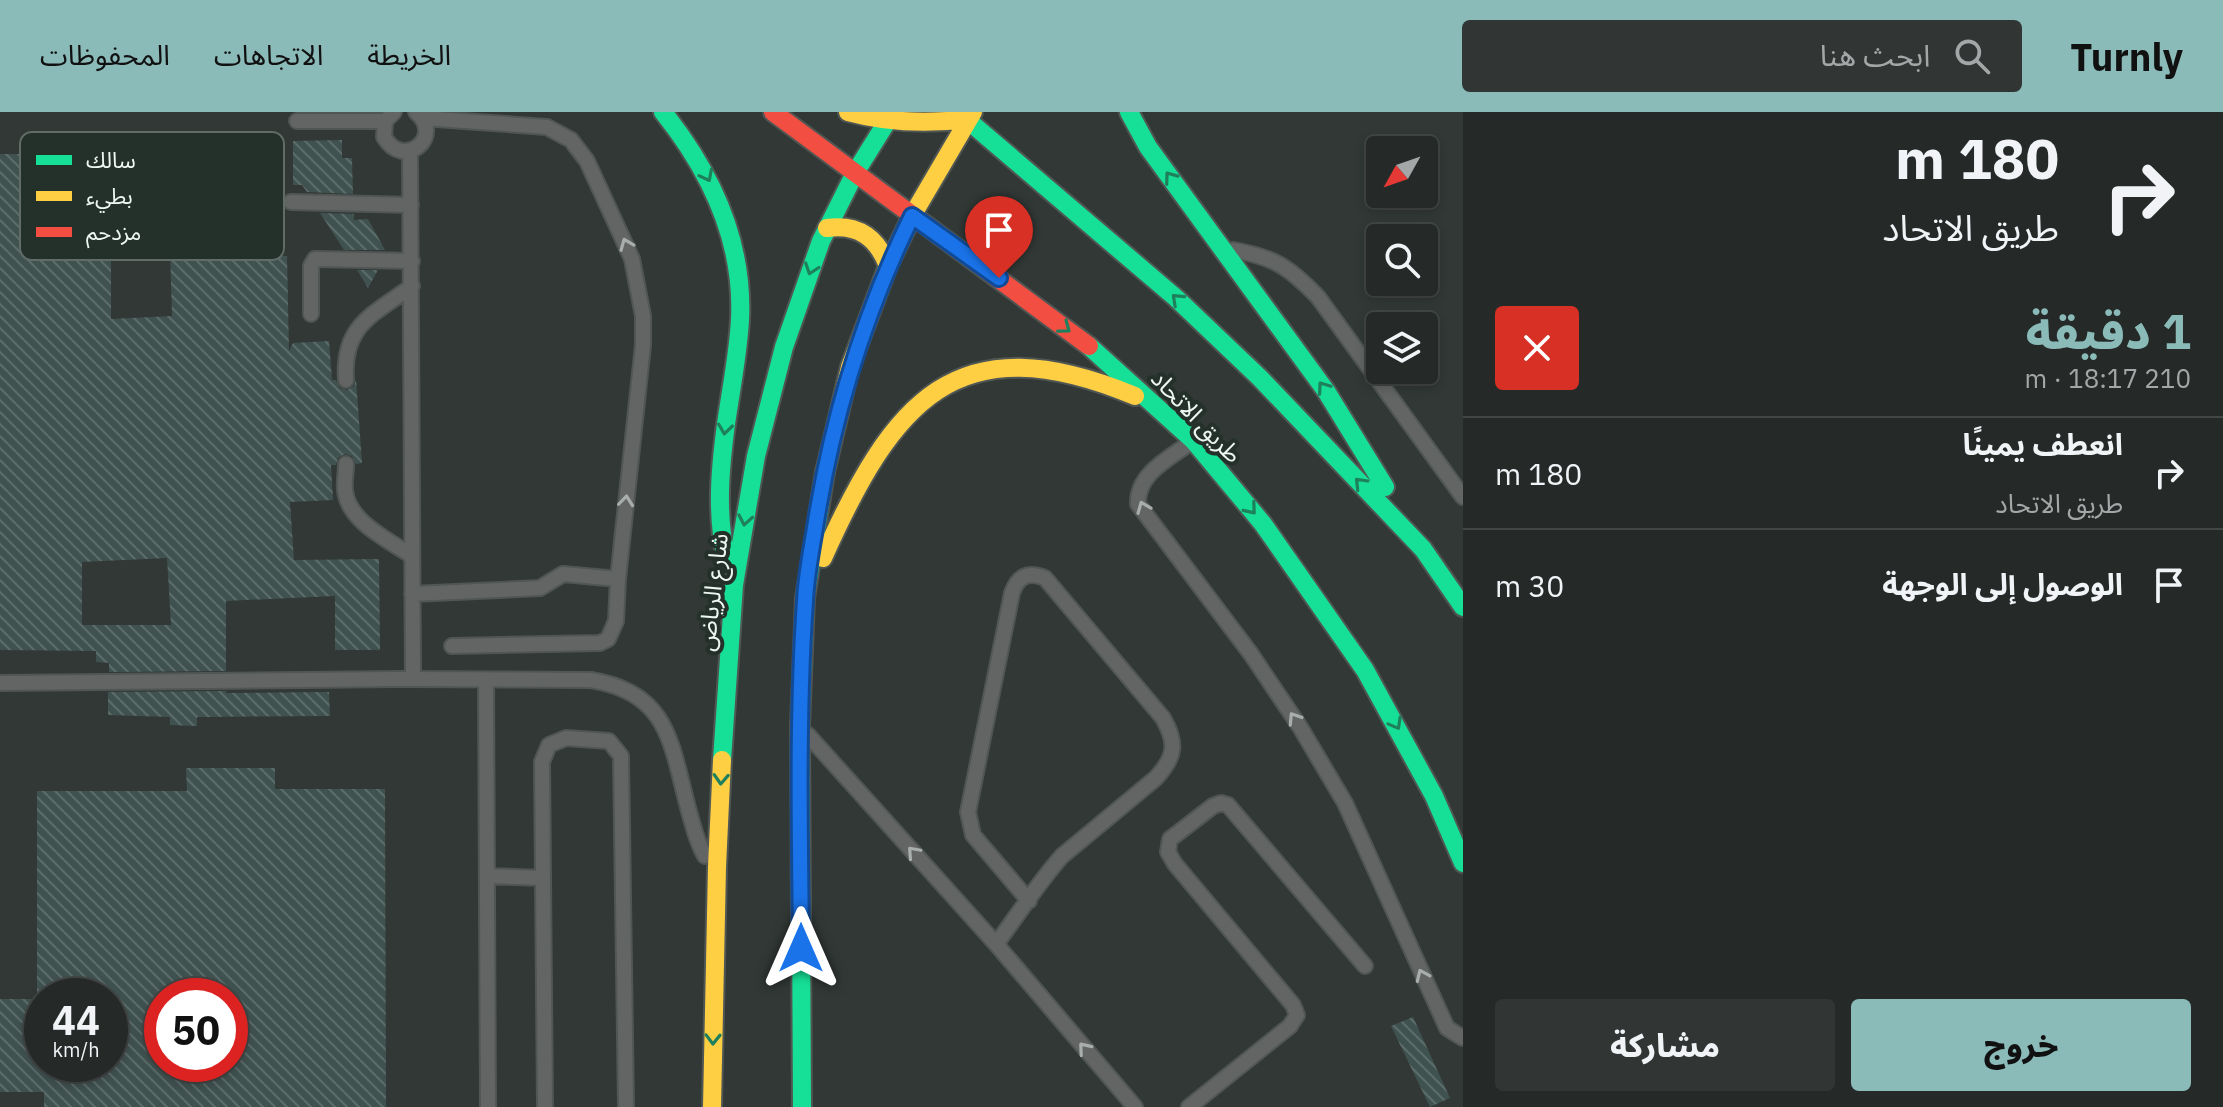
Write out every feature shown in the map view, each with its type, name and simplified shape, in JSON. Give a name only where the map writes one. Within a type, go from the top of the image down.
[{"type":"main road","points":[[663,112],[706,171],[724,212],[739,274],[740,317],[719,496],[723,546],[734,585]]},
{"type":"main road","name":"طريق الاتحاد","points":[[773,112],[1095,350],[1193,440],[1263,524],[1365,670],[1434,796],[1463,863]]},
{"type":"main road","points":[[848,112],[942,123],[967,114]]},
{"type":"main road","points":[[1129,112],[1148,147],[1326,391],[1423,549],[1463,607]]},
{"type":"main road","points":[[802,1107],[800,726],[805,598],[820,494],[850,367],[888,266],[967,114]]},
{"type":"main road","points":[[967,114],[1187,308],[1260,378],[1423,549]]},
{"type":"main road","name":"شارع الرياض","points":[[712,1107],[717,867],[734,585],[756,456],[789,334],[827,228],[855,173],[890,117]]},
{"type":"main road","points":[[827,228],[847,226],[866,233],[880,247],[888,266]]},
{"type":"main road","points":[[805,598],[871,459],[930,396],[966,374],[1008,368],[1050,371],[1092,379],[1132,394],[1169,415]]},
{"type":"lane","points":[[390,117],[383,129],[388,144],[395,150],[410,151],[422,144],[426,131],[419,115],[547,127],[571,140],[587,161],[621,232],[632,259],[643,316],[616,621],[608,639],[600,643],[452,646]]},
{"type":"lane","points":[[297,121],[390,117]]},
{"type":"lane","points":[[410,151],[413,679]]},
{"type":"lane","points":[[291,202],[411,205]]},
{"type":"lane","points":[[1221,247],[1258,254],[1292,270],[1318,297],[1463,497]]},
{"type":"lane","points":[[311,314],[311,266],[315,259],[412,261]]},
{"type":"lane","points":[[346,380],[344,360],[358,326],[412,286]]},
{"type":"lane","points":[[1193,440],[1142,481],[1138,504],[1251,654],[1300,727],[1345,803],[1442,1019],[1447,1028],[1463,1038]]},
{"type":"lane","points":[[346,464],[345,489],[353,511],[360,520],[412,556]]},
{"type":"lane","points":[[412,594],[540,588],[563,574],[618,579]]},
{"type":"lane","points":[[996,944],[1029,901],[1062,856],[1156,778],[1167,766],[1173,751],[1173,735],[1163,718],[1045,578],[1035,574],[1024,575],[1012,593],[968,812],[973,835],[1029,901]]},
{"type":"lane","points":[[0,683],[413,679],[591,680],[613,684],[644,699],[663,723],[699,844],[717,867]]},
{"type":"lane","points":[[486,680],[488,1107]]},
{"type":"lane","points":[[800,726],[996,944],[1135,1107]]},
{"type":"lane","points":[[545,1107],[544,753],[549,745],[566,738],[609,741],[617,748],[622,765],[626,1107]]},
{"type":"lane","points":[[1189,1107],[1290,1026],[1297,1015],[1293,1005],[1175,864],[1168,852],[1170,839],[1213,806],[1221,803],[1228,805],[1365,966]]},
{"type":"lane","points":[[488,876],[542,878]]},
{"type":"building","points":[[342,140],[342,158],[352,158],[353,194],[307,192],[302,185],[293,185],[293,141]]},
{"type":"building","points":[[0,154],[20,154],[20,260],[111,260],[111,319],[172,316],[170,260],[284,260],[287,256],[289,351],[293,343],[329,341],[332,380],[347,390],[354,386],[356,379],[362,463],[356,464],[352,456],[345,454],[338,458],[336,465],[331,465],[333,500],[290,502],[294,560],[379,559],[380,650],[335,650],[335,596],[226,601],[226,671],[109,672],[109,663],[96,662],[96,651],[0,650]],"holes":[[[167,558],[171,625],[82,625],[82,562]]]},
{"type":"building","points":[[320,213],[354,214],[354,220],[368,219],[385,250],[344,250]]},
{"type":"building","points":[[357,270],[378,270],[368,288]]},
{"type":"building","points":[[108,692],[329,692],[330,716],[197,717],[197,726],[170,725],[170,717],[108,715]]},
{"type":"building","points":[[186,768],[275,768],[275,789],[385,789],[386,1107],[44,1107],[44,1092],[0,1092],[0,999],[24,999],[24,1082],[128,1082],[128,978],[37,978],[37,791],[187,791]]},
{"type":"building","points":[[1413,1017],[1450,1098],[1430,1107],[1391,1026]]},
{"type":"traffic: fast","points":[[663,112],[710,183],[730,235],[740,291],[740,320],[720,491],[726,558]]},
{"type":"traffic: fast","points":[[722,760],[734,585],[756,456],[784,347],[821,241],[855,173],[893,112]]},
{"type":"traffic: fast","points":[[958,112],[1176,298],[1260,378],[1423,549],[1463,607]]},
{"type":"traffic: fast","points":[[1129,112],[1148,147],[1326,391],[1385,487]]},
{"type":"traffic: fast","points":[[1089,346],[1193,440],[1263,524],[1365,670],[1434,796],[1463,863]]},
{"type":"traffic: fast","points":[[802,1107],[800,726],[805,598],[825,472]]},
{"type":"traffic: slow","points":[[848,112],[908,122],[968,119]]},
{"type":"traffic: slow","points":[[825,472],[850,367],[888,266],[912,216],[973,112]]},
{"type":"traffic: slow","points":[[827,228],[848,228],[865,235],[878,247],[888,266]]},
{"type":"traffic: slow","points":[[823,558],[876,456],[905,418],[938,390],[976,373],[1020,368],[1073,375],[1135,396]]},
{"type":"traffic: slow","points":[[712,1107],[722,760]]},
{"type":"traffic: jam","points":[[773,112],[1089,346]]},
{"type":"route","points":[[801,948],[800,726],[805,598],[820,494],[850,367],[888,266],[912,216],[999,278]]}]
